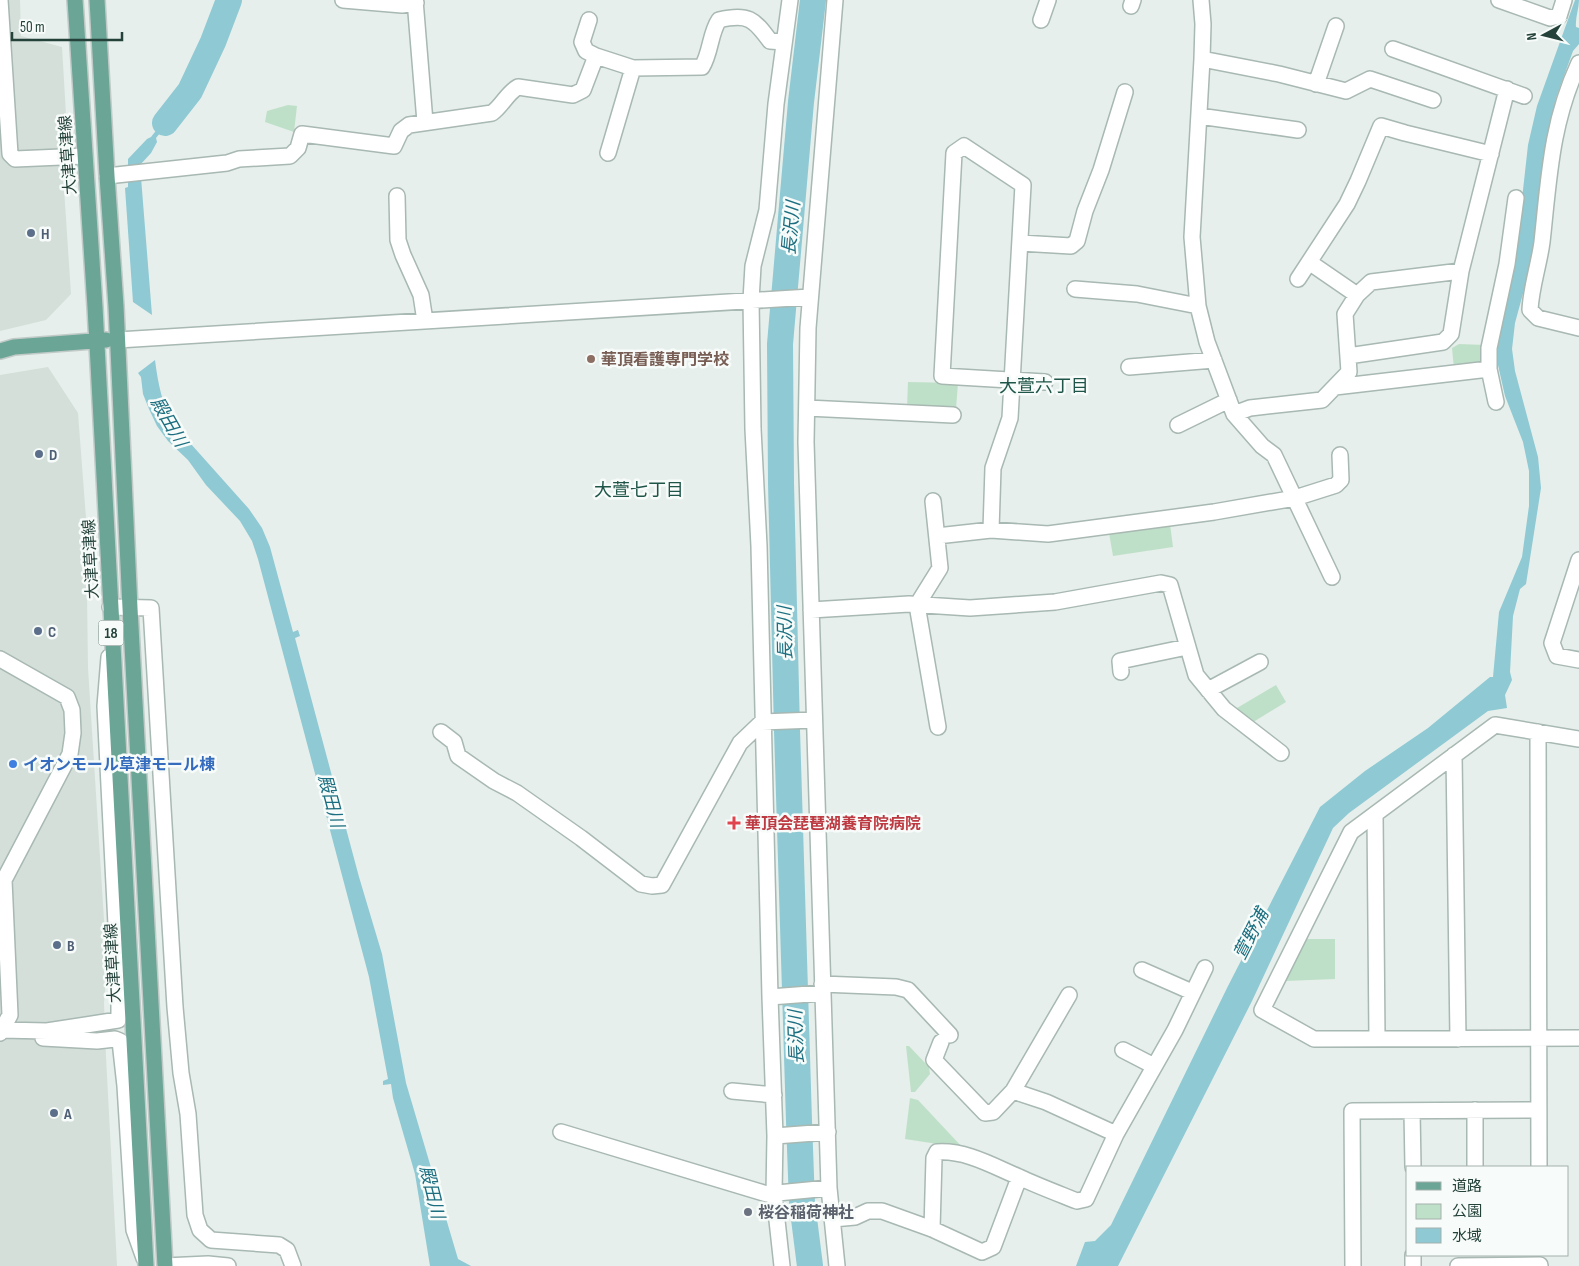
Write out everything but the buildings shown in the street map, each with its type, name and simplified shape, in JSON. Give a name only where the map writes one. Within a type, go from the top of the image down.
[{"type":"main road","name":"大津草津線","points":[[76,0],[146,1264]]},
{"type":"main road","name":"18","points":[[97,0],[118,340],[130,608],[165,1266]]},
{"type":"main road","points":[[0,351],[14,348],[118,340]]},
{"type":"street","points":[[0,0],[10,154],[7,160],[84,156]]},
{"type":"street","points":[[342,0],[402,5],[415,2],[424,122]]},
{"type":"street","points":[[782,1266],[779,1193],[780,1136],[774,1095],[765,722],[753,429],[755,300],[753,266],[767,210],[776,104],[790,0]]},
{"type":"street","points":[[835,0],[805,298],[808,328],[806,408],[810,720],[820,990],[824,1188],[833,1219],[836,1266]]},
{"type":"street","points":[[1040,20],[1048,0]]},
{"type":"street","points":[[1201,0],[1202,60],[1192,238],[1198,306],[1214,360],[1232,407],[1262,446],[1274,456],[1332,577]]},
{"type":"street","points":[[1499,0],[1550,18],[1559,16],[1564,0]]},
{"type":"street","points":[[589,20],[582,42],[586,51],[633,68],[702,67],[708,58],[715,25],[719,20],[732,16],[746,18],[758,24],[770,41],[784,42]]},
{"type":"street","points":[[1316,84],[1336,26]]},
{"type":"street","points":[[1393,48],[1524,96]]},
{"type":"street","points":[[107,176],[227,163],[239,159],[290,156],[298,148],[302,134],[394,146],[401,131],[409,125],[492,113],[518,87],[573,94],[583,90],[596,56]]},
{"type":"street","points":[[1202,60],[1279,74],[1346,91],[1370,79],[1433,100]]},
{"type":"street","points":[[1579,63],[1562,105],[1555,132],[1550,159],[1542,244],[1530,296],[1530,310],[1538,318],[1579,328]]},
{"type":"street","points":[[608,153],[633,68]]},
{"type":"street","points":[[1348,356],[1443,342],[1451,334],[1461,271],[1507,89]]},
{"type":"street","points":[[1020,243],[1071,246],[1078,241],[1085,211],[1101,170],[1125,92]]},
{"type":"street","points":[[1199,116],[1298,130]]},
{"type":"street","points":[[1298,279],[1347,204],[1381,126],[1490,154]]},
{"type":"street","points":[[991,530],[993,468],[1010,418],[1012,380],[1020,243],[1023,185],[964,146],[954,153],[942,376],[1012,380],[1046,382]]},
{"type":"street","points":[[397,196],[398,240],[421,295],[424,321]]},
{"type":"street","points":[[1496,402],[1489,369],[1489,348],[1507,264],[1516,198]]},
{"type":"street","points":[[1309,262],[1357,295]]},
{"type":"street","points":[[1178,425],[1232,407],[1250,408],[1322,400],[1349,372],[1345,314],[1357,295],[1371,282],[1461,271]]},
{"type":"street","points":[[1076,289],[1137,294],[1198,306]]},
{"type":"street","points":[[118,340],[805,298]]},
{"type":"street","points":[[1129,367],[1214,360]]},
{"type":"street","points":[[1335,387],[1489,369]]},
{"type":"street","points":[[806,408],[953,415]]},
{"type":"street","points":[[937,536],[991,530],[1048,534],[1214,512],[1295,498],[1336,485],[1341,480],[1340,455]]},
{"type":"street","points":[[934,501],[940,568],[917,604],[938,727]]},
{"type":"street","points":[[1579,560],[1552,643],[1557,656],[1579,660]]},
{"type":"street","points":[[810,610],[917,604],[970,608],[1056,602],[1161,583],[1170,585],[1196,675],[1224,709],[1281,753]]},
{"type":"street","points":[[110,607],[151,608],[175,1007],[180,1073],[188,1114],[195,1215],[200,1230],[211,1240],[279,1244],[287,1250],[293,1266]]},
{"type":"street","points":[[0,1035],[47,1031],[118,1020],[119,984],[104,706],[111,628]]},
{"type":"street","points":[[1121,672],[1120,661],[1187,647]]},
{"type":"street","points":[[0,659],[67,697],[72,710],[73,733],[70,754],[4,880],[10,1015],[0,1035]]},
{"type":"street","points":[[1208,690],[1260,662]]},
{"type":"street","points":[[441,732],[454,742],[458,756],[494,781],[517,793],[581,838],[641,884],[652,886],[662,885],[740,743],[765,722],[810,720]]},
{"type":"street","points":[[1579,739],[1495,725],[1351,832],[1262,1010],[1314,1039],[1579,1038]]},
{"type":"street","points":[[1538,732],[1539,1166]]},
{"type":"street","points":[[1454,754],[1458,1038]]},
{"type":"street","points":[[1375,814],[1377,1039]]},
{"type":"street","points":[[932,1229],[934,1158],[937,1152],[944,1151],[982,1160],[1019,1178],[1077,1201],[1086,1198],[1116,1134],[1175,1030],[1205,968]]},
{"type":"street","points":[[1142,970],[1192,992]]},
{"type":"street","points":[[773,997],[820,990],[896,987],[908,990],[946,1038],[934,1060],[985,1113],[993,1112],[1013,1090],[1068,995]]},
{"type":"street","points":[[0,1035],[97,1041],[115,1039],[120,1041],[125,1086],[134,1230],[146,1264]]},
{"type":"street","points":[[1123,1050],[1154,1066]]},
{"type":"street","points":[[1013,1090],[1046,1102],[1116,1134]]},
{"type":"street","points":[[732,1091],[774,1095]]},
{"type":"street","points":[[1475,1110],[1475,1166]]},
{"type":"street","points":[[1352,1266],[1352,1111],[1539,1110]]},
{"type":"street","points":[[1412,1111],[1413,1166]]},
{"type":"street","points":[[561,1132],[766,1194],[824,1188]]},
{"type":"street","points":[[780,1136],[824,1132]]},
{"type":"street","points":[[833,1219],[855,1217],[868,1211],[882,1212],[932,1229],[982,1252],[993,1247],[1019,1178]]},
{"type":"street","points":[[1458,1266],[1540,1262]]},
{"type":"street","points":[[165,1266],[199,1264],[228,1266]]},
{"type":"shaded area","points":[[0,0],[20,0],[21,36],[62,47],[67,131],[61,143],[71,294],[46,320],[0,331]]},
{"type":"shaded area","points":[[48,367],[78,413],[86,518],[88,668],[107,967],[104,1003],[117,1266],[0,1266],[0,375]]},
{"type":"green space","points":[[288,105],[297,106],[294,132],[265,122],[267,111]]},
{"type":"green space","points":[[1459,344],[1485,345],[1486,363],[1454,369],[1452,348]]},
{"type":"green space","points":[[908,382],[958,383],[956,409],[907,408]]},
{"type":"green space","points":[[1170,524],[1173,547],[1113,556],[1109,533]]},
{"type":"green space","points":[[1276,685],[1286,702],[1250,724],[1237,708]]},
{"type":"green space","points":[[1304,939],[1335,939],[1335,979],[1286,981],[1283,978]]},
{"type":"green space","points":[[906,1046],[909,1046],[929,1067],[930,1074],[915,1092],[911,1092]]},
{"type":"green space","points":[[910,1098],[918,1100],[963,1148],[963,1151],[905,1139]]},
{"type":"water","points":[[1575,0],[1579,0],[1576,27],[1579,28],[1579,44],[1573,51],[1556,98],[1547,143],[1534,253],[1515,323],[1512,349],[1515,371],[1538,457],[1541,488],[1526,584],[1520,589],[1513,616],[1510,672],[1512,680],[1505,695],[1507,708],[1488,711],[1349,813],[1333,828],[1252,1001],[1118,1266],[1076,1266],[1085,1242],[1095,1241],[1111,1225],[1228,986],[1320,807],[1365,771],[1428,728],[1490,677],[1493,677],[1499,612],[1522,557],[1529,506],[1529,471],[1523,442],[1505,396],[1498,365],[1498,344],[1518,235],[1528,145],[1537,106]]},
{"type":"water","points":[[185,94],[189,97],[156,138],[157,142],[151,153],[140,165],[152,315],[133,302],[125,188],[128,187],[128,159],[151,137]]},
{"type":"water","points":[[155,360],[161,394],[174,425],[249,509],[262,528],[270,547],[293,632],[298,630],[300,636],[295,638],[359,877],[382,954],[406,1083],[458,1259],[471,1266],[430,1266],[415,1174],[393,1098],[391,1084],[383,1085],[383,1081],[388,1079],[369,977],[258,559],[252,541],[240,521],[206,485],[188,460],[168,441],[157,426],[143,394],[141,377],[138,373]]},
{"type":"waterway","name":"殿田川","points":[[165,123],[190,91],[213,42],[229,0]]},
{"type":"waterway","name":"長沢川","points":[[810,1266],[802,1203],[799,1121],[787,730],[781,483],[780,344],[801,102],[813,0]]},
{"type":"place","name":"H","points":[[31,233]]},
{"type":"place","name":"華頂看護専門学校","points":[[591,359]]},
{"type":"place","name":"D","points":[[39,454]]},
{"type":"place","name":"C","points":[[38,631]]},
{"type":"place","name":"イオンモール草津モール棟","points":[[13,764]]},
{"type":"place","name":"華頂会琵琶湖養育院病院","points":[[734,823]]},
{"type":"place","name":"B","points":[[57,945]]},
{"type":"place","name":"A","points":[[54,1113]]},
{"type":"place","name":"桜谷稲荷神社","points":[[748,1212]]},
{"type":"district","name":"大萱六丁目","points":[[1044,386]]},
{"type":"district","name":"大萱七丁目","points":[[639,490]]},
{"type":"water label","name":"萱野浦","points":[[1251,934]]}]
